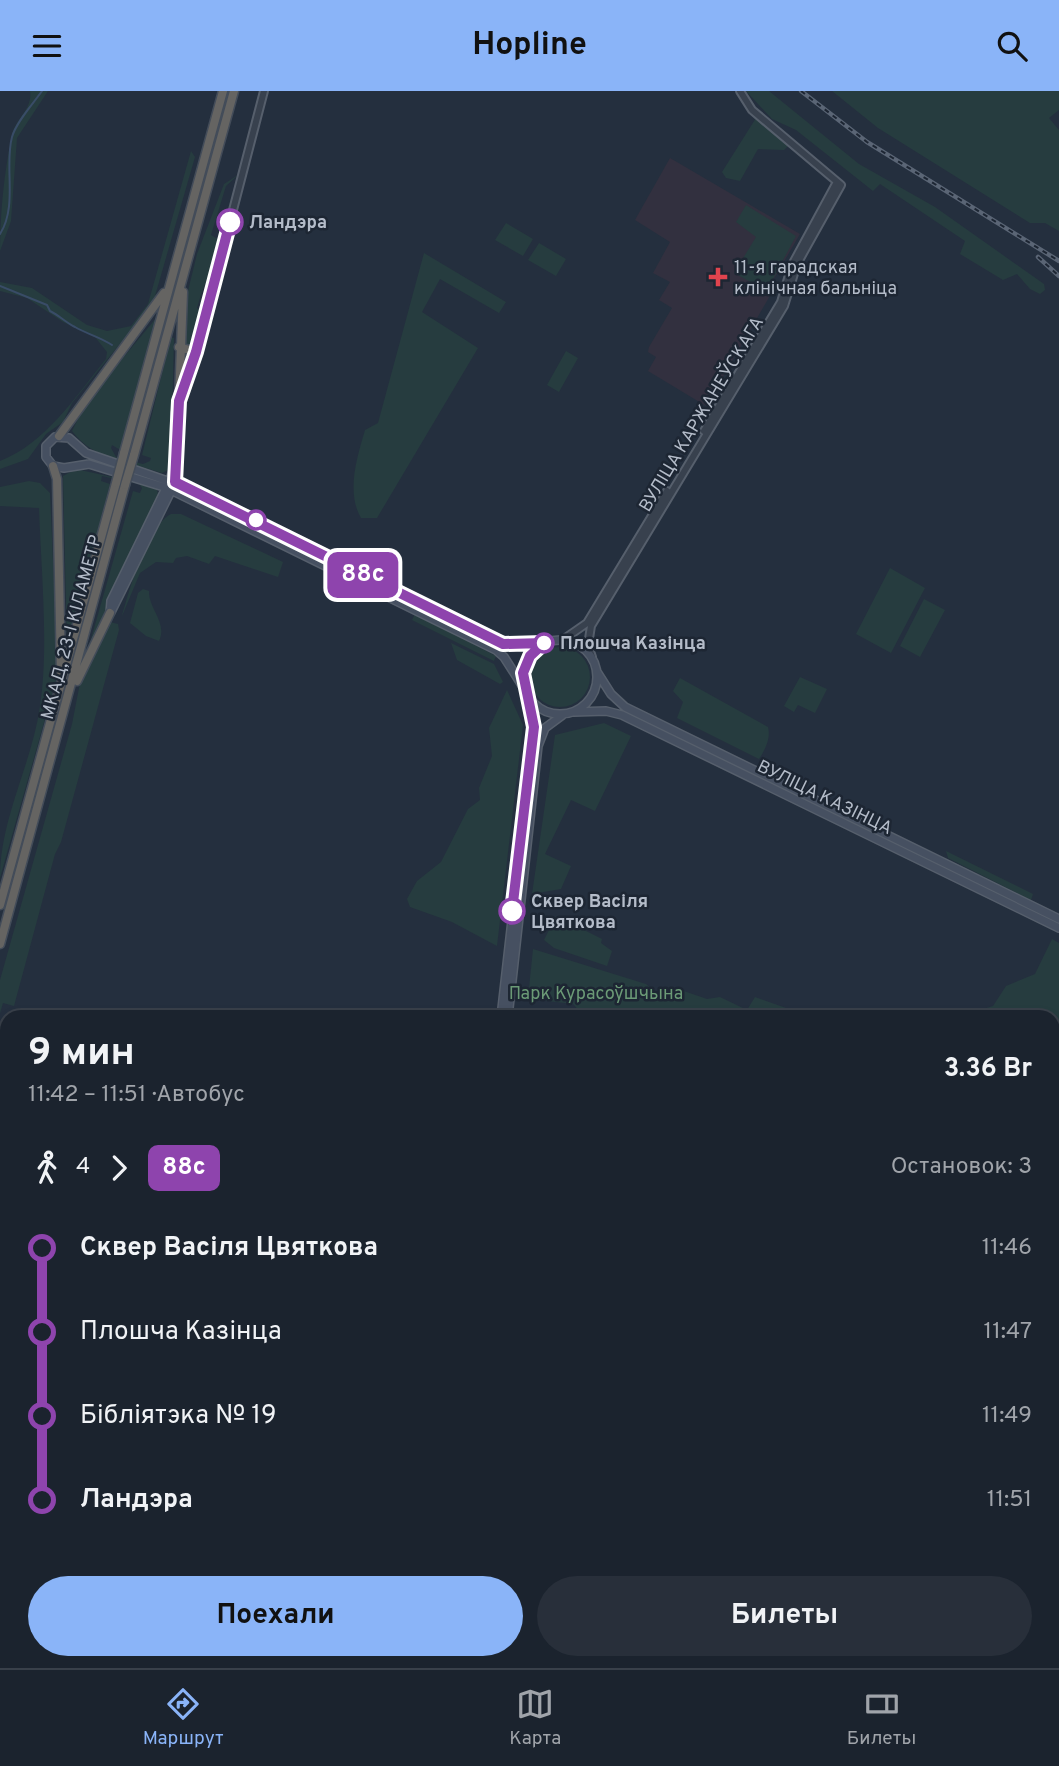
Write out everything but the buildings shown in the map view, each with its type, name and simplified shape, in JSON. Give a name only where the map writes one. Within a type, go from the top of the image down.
[{"type":"highway","points":[[59,436],[72,421],[93,386],[154,310],[173,275],[223,91]]},
{"type":"highway","points":[[179,401],[178,347],[183,278],[234,91]]},
{"type":"highway","name":"МКАД, 23-І КІЛАМЕТР","points":[[0,905],[173,275]]},
{"type":"highway","name":"МКАД, 23-І КІЛАМЕТР","points":[[0,944],[183,278]]},
{"type":"highway","points":[[178,347],[196,352]]},
{"type":"highway","points":[[52,466],[57,479],[61,590],[59,693]]},
{"type":"highway","points":[[66,707],[110,613]]},
{"type":"main road","points":[[110,613],[162,510],[171,485],[179,401]]},
{"type":"main road","points":[[564,639],[544,643],[503,644],[171,485],[90,455],[69,438],[59,436],[49,442],[45,450],[47,460],[52,466],[64,468],[72,464],[95,465],[171,485],[187,499],[496,650],[505,657],[525,691],[540,709],[564,714],[575,712],[593,696],[597,672],[592,657],[581,646],[564,639]]},
{"type":"main road","points":[[72,464],[77,447]]},
{"type":"main road","points":[[110,613],[111,601],[171,485]]},
{"type":"main road","points":[[162,510],[175,501],[187,499]]},
{"type":"main road","points":[[508,1010],[534,727],[523,673],[526,662],[544,643]]},
{"type":"main road","name":"ВУЛІЦА КАЗІНЦА","points":[[597,672],[611,694],[625,707],[1059,919]]},
{"type":"main road","name":"ВУЛІЦА КАЗІНЦА","points":[[575,712],[606,711],[622,715],[1059,928]]},
{"type":"main road","points":[[513,938],[538,745],[545,728],[564,714]]},
{"type":"main road","points":[[934,868],[939,860]]},
{"type":"main road","points":[[1035,917],[1040,909]]},
{"type":"main road","points":[[502,1010],[511,959]]},
{"type":"street","points":[[179,401],[196,352],[264,91]]},
{"type":"street","points":[[740,91],[752,110],[839,183]]},
{"type":"street","name":"ВУЛІЦА КАРЖАНЕЎСКАГА","points":[[564,639],[587,623],[776,310],[784,295],[792,265],[839,183]]},
{"type":"street","name":"ВУЛІЦА КАРЖАНЕЎСКАГА","points":[[592,657],[588,641],[591,626],[784,306],[797,264],[839,183]]},
{"type":"shaded area","name":"11-я гарадская клінічная бальніца","points":[[670,158],[800,234],[771,284],[775,287],[706,406],[648,371],[656,357],[648,352],[649,347],[672,308],[659,300],[670,282],[653,273],[670,242],[635,220]]},
{"type":"green space","points":[[30,91],[48,91],[17,138],[11,221],[0,251],[3,193],[9,149],[14,129],[29,103]]},
{"type":"green space","points":[[746,91],[769,91],[859,164],[935,207],[1044,284],[1045,290],[1040,294],[1030,289],[1017,274],[1003,280],[960,254],[965,241],[880,184],[873,191],[796,130],[772,119]]},
{"type":"green space","points":[[832,91],[1059,91],[1059,110],[1049,118],[1059,130],[1059,231],[1045,223],[1030,223],[878,128]]},
{"type":"green space","points":[[756,118],[788,146],[784,150],[758,149],[740,181],[726,178],[722,172]]},
{"type":"green space","points":[[191,151],[195,157],[153,303],[72,403],[63,422],[46,434],[28,459],[0,469],[0,461],[32,443],[59,417],[106,359],[107,352],[95,337],[63,322],[27,298],[0,291],[0,282],[32,288],[87,325],[107,331],[131,326],[148,304]]},
{"type":"green space","points":[[238,175],[226,186],[211,235],[221,241],[197,308],[201,310],[195,345],[186,348],[183,340],[186,299],[197,254],[224,184]]},
{"type":"green space","points":[[746,205],[796,236],[772,281],[760,287],[734,273],[756,237],[736,222]]},
{"type":"green space","points":[[506,223],[533,239],[523,256],[495,240]]},
{"type":"green space","points":[[539,243],[566,259],[556,276],[528,260]]},
{"type":"green space","points":[[424,253],[506,302],[499,313],[440,279],[422,312],[478,348],[377,518],[361,518],[354,497],[354,475],[359,452],[365,430],[378,423]]},
{"type":"green space","points":[[157,317],[122,451],[112,445],[111,448],[116,457],[143,464],[150,461],[151,458],[142,455],[171,337],[174,338],[171,461],[168,470],[162,473],[101,454],[91,449],[72,431],[87,401]]},
{"type":"green space","points":[[566,351],[578,358],[559,392],[547,385]]},
{"type":"green space","points":[[76,469],[152,486],[157,490],[159,498],[89,646],[133,491],[140,493],[142,488],[139,484],[102,476],[101,481],[110,484],[67,648],[63,476]]},
{"type":"green space","points":[[29,481],[40,483],[50,493],[58,673],[0,878],[5,834],[36,728],[43,683],[43,582],[39,508],[0,506],[0,487]]},
{"type":"green space","points":[[171,514],[181,514],[283,562],[278,577],[215,556],[209,564],[187,556],[176,558],[173,563],[156,562],[140,573],[122,616],[147,545],[154,531]]},
{"type":"green space","points":[[890,568],[925,588],[891,653],[856,634]]},
{"type":"green space","points":[[143,589],[149,591],[151,603],[160,622],[159,641],[146,636],[130,623],[138,593]]},
{"type":"green space","points":[[924,599],[945,610],[920,657],[900,646]]},
{"type":"green space","points":[[415,614],[496,656],[494,661],[412,620]]},
{"type":"green space","points":[[110,622],[118,624],[119,630],[14,1006],[3,1003],[0,1010],[0,980],[72,724],[80,683]]},
{"type":"green space","points":[[451,643],[494,664],[503,682],[500,684],[457,660]]},
{"type":"green space","points":[[560,647],[581,656],[590,677],[581,698],[560,707],[539,698],[530,677],[539,656]]},
{"type":"green space","points":[[800,677],[827,689],[815,713],[798,705],[794,712],[784,706]]},
{"type":"green space","points":[[680,678],[768,727],[768,740],[759,759],[677,718],[683,702],[673,691]]},
{"type":"green space","points":[[507,690],[523,725],[497,946],[452,922],[410,907],[407,899],[417,881],[441,862],[468,809],[480,800],[479,788],[492,756],[489,728]]},
{"type":"green space","points":[[604,723],[631,736],[595,811],[571,800],[545,854],[571,866],[561,889],[532,894],[555,735]]},
{"type":"green space","points":[[946,851],[1033,894],[1031,900],[948,858]]},
{"type":"green space","points":[[556,916],[602,939],[601,943],[612,951],[607,966],[554,948],[544,940]]},
{"type":"green space","points":[[1052,939],[1059,943],[1059,1010],[980,1010],[993,1006],[1006,986],[1035,974]]},
{"type":"green space","name":"Парк Курасоўшчына","points":[[533,949],[646,984],[655,992],[678,989],[707,999],[720,997],[747,1010],[579,1010],[573,1004],[539,1000],[539,989],[529,988]]},
{"type":"green space","name":"Парк Курасоўшчына","points":[[755,997],[786,1010],[747,1010]]},
{"type":"waterway","points":[[0,234],[10,199],[9,160],[12,137],[21,119],[42,91]]},
{"type":"waterway","points":[[0,286],[47,305],[50,311],[71,325],[112,345]]},
{"type":"railway","points":[[801,91],[867,142],[1059,261]]},
{"type":"railway","points":[[1038,257],[1059,276]]},
{"type":"bus line","name":"88с","points":[[230,222],[196,352],[179,401],[178,471],[175,482],[503,644],[517,646],[544,643],[530,656],[523,673],[534,727],[512,911]]},
{"type":"place","name":"Ландэра","points":[[230,222]]},
{"type":"place","name":"11-я гарадская клінічная бальніца","points":[[718,277]]},
{"type":"place","name":"Плошча Казінца","points":[[544,643]]},
{"type":"place","name":"Сквер Васіля Цвяткова","points":[[512,911]]}]
